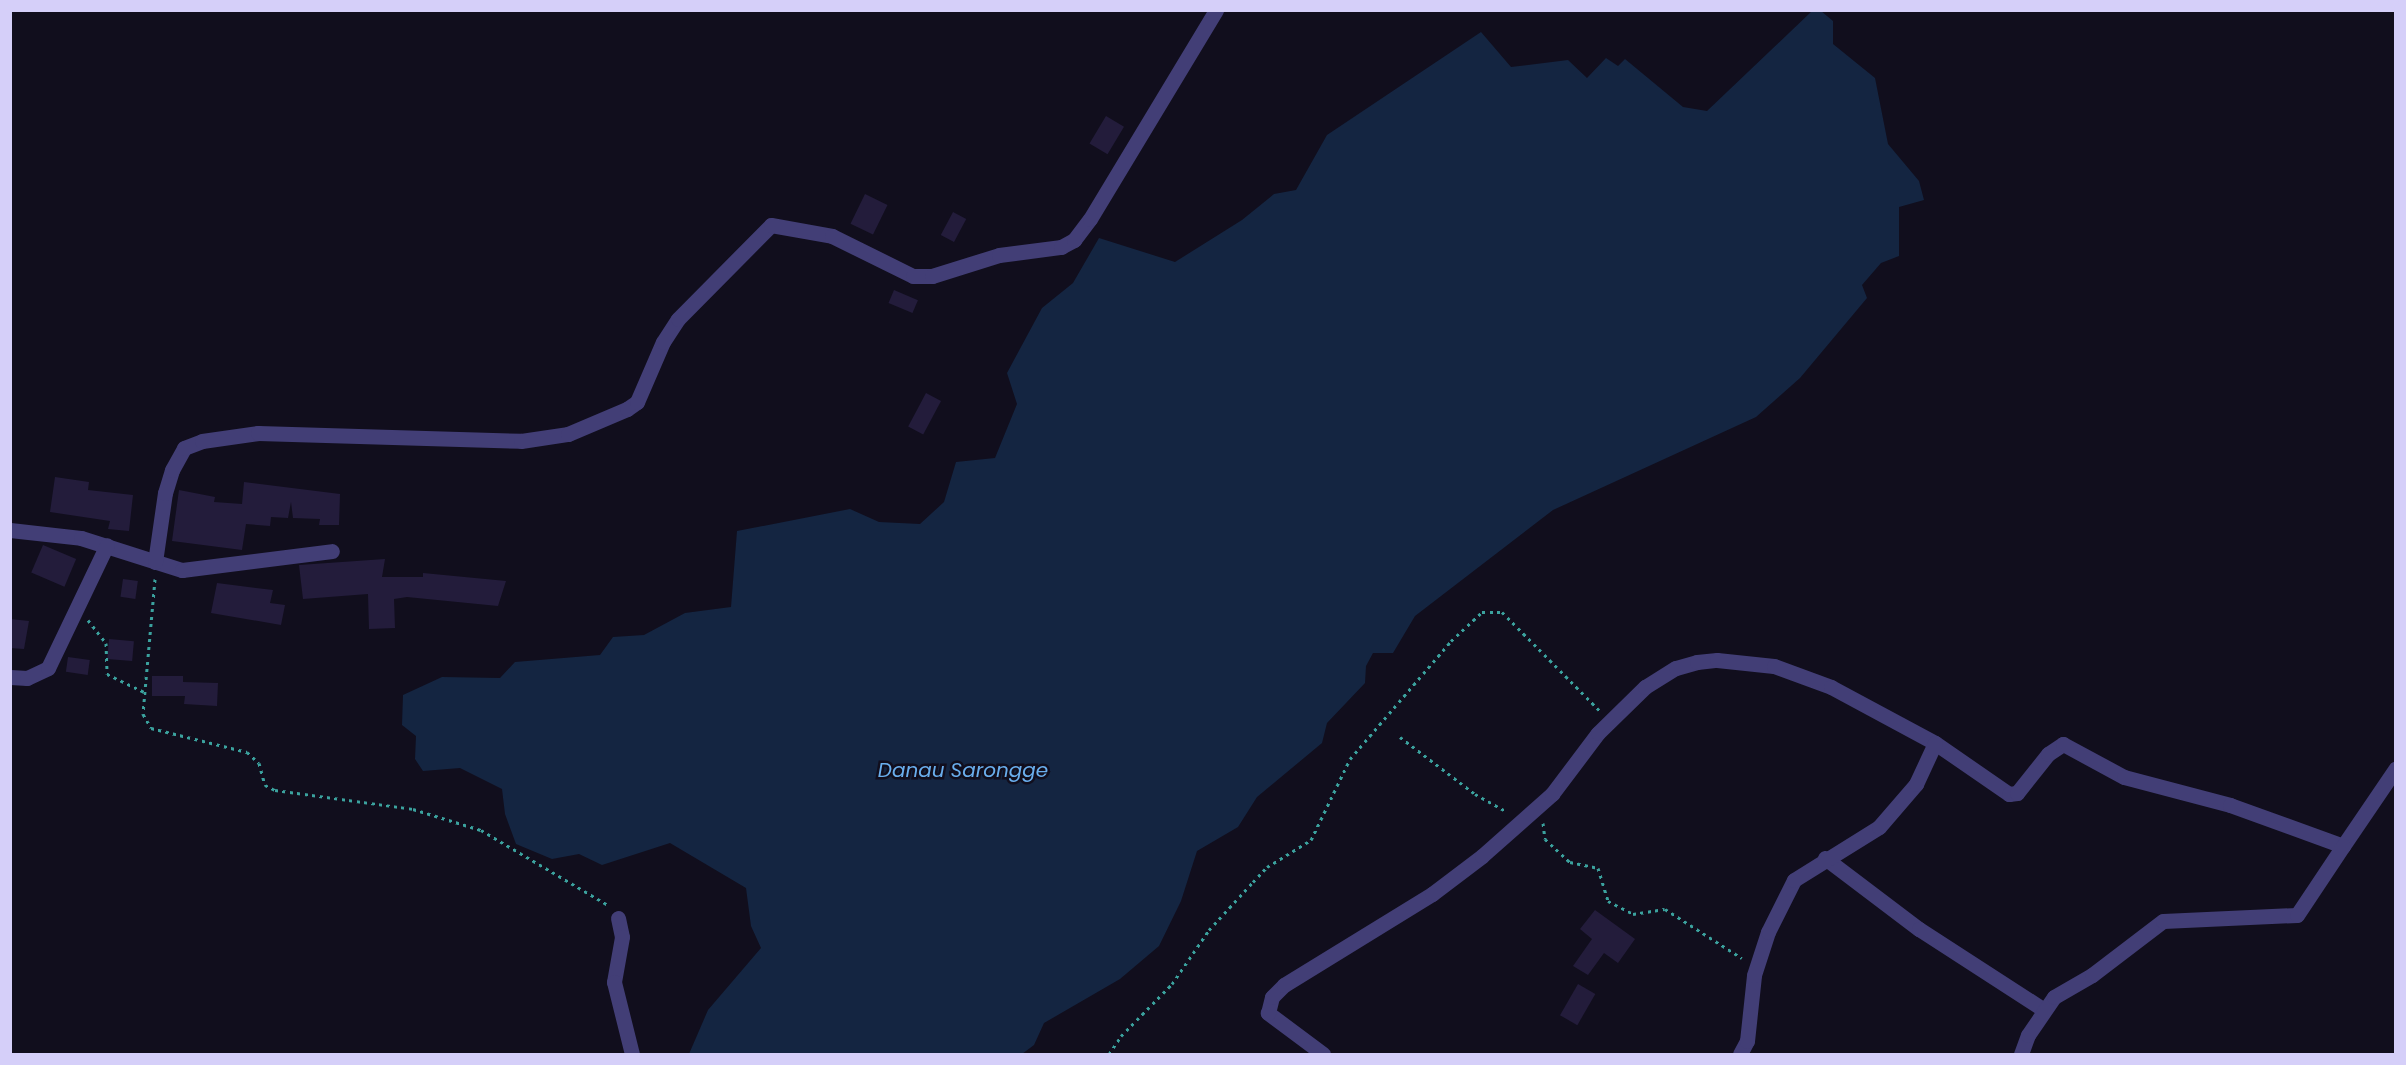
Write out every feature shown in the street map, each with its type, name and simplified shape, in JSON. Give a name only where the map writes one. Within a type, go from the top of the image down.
[{"type":"street","points":[[155,562],[161,513],[172,470],[184,448],[202,441],[258,433],[521,441],[568,434],[627,409],[637,402],[663,342],[678,319],[771,225],[832,236],[913,276],[932,276],[999,255],[1061,247],[1074,240],[1090,219],[1216,10]]},
{"type":"street","points":[[10,530],[53,533],[107,545],[182,570],[332,551]]},
{"type":"street","points":[[10,677],[27,678],[48,668],[107,545]]},
{"type":"street","points":[[1323,1054],[1268,1013],[1272,997],[1284,985],[1432,894],[1542,803],[1610,721],[1661,675],[1697,662],[1718,660],[1774,666],[1831,687],[1935,743],[2009,794],[2017,793],[2048,754],[2064,744],[2124,777],[2230,805],[2343,846]]},
{"type":"street","points":[[1740,1054],[1747,1041],[1758,962],[1768,932],[1794,880],[1825,858],[1879,827],[1900,805],[1923,771],[1935,743]]},
{"type":"street","points":[[2022,1054],[2044,1010],[2054,997],[2092,975],[2163,921],[2297,915],[2396,768]]},
{"type":"street","points":[[1825,858],[1918,929],[2044,1010]]},
{"type":"street","points":[[618,918],[622,937],[614,982],[632,1054]]},
{"type":"path","points":[[155,562],[143,714],[151,728],[247,752],[259,763],[262,781],[270,788],[413,809],[481,830],[607,904],[618,918]]},
{"type":"path","points":[[78,606],[106,643],[107,674],[144,693]]},
{"type":"path","points":[[1109,1054],[1121,1036],[1172,984],[1209,930],[1267,867],[1311,840],[1350,759],[1451,640],[1482,612],[1502,612],[1610,721]]},
{"type":"path","points":[[1400,737],[1491,805],[1521,821]]},
{"type":"path","points":[[1542,803],[1545,839],[1570,862],[1598,868],[1608,901],[1633,914],[1665,909],[1735,956],[1758,962]]},
{"type":"water","name":"Danau Sarongge","points":[[1812,11],[1821,11],[1833,21],[1833,44],[1875,78],[1888,144],[1919,181],[1924,200],[1899,207],[1899,256],[1881,263],[1862,285],[1867,298],[1800,378],[1756,417],[1553,510],[1415,616],[1393,653],[1373,653],[1366,666],[1365,683],[1327,723],[1322,743],[1257,797],[1238,827],[1197,851],[1181,901],[1159,946],[1120,979],[1044,1023],[1034,1045],[1022,1054],[689,1054],[708,1010],[761,948],[751,926],[746,888],[670,843],[602,865],[579,854],[552,859],[516,844],[505,814],[502,789],[460,768],[423,771],[415,759],[416,736],[402,725],[403,695],[442,677],[500,678],[515,662],[600,655],[613,637],[644,635],[685,613],[731,607],[737,531],[850,509],[879,522],[920,524],[944,502],[956,462],[995,458],[1017,404],[1007,373],[1042,308],[1073,283],[1099,238],[1175,262],[1242,220],[1274,194],[1296,190],[1327,135],[1481,32],[1511,67],[1568,60],[1587,78],[1606,58],[1618,66],[1625,59],[1683,107],[1707,111]]},
{"type":"building","points":[[1106,116],[1124,127],[1108,154],[1090,143]]},
{"type":"building","points":[[865,194],[887,205],[873,235],[851,224]]},
{"type":"building","points":[[953,212],[966,219],[954,242],[941,235]]},
{"type":"building","points":[[894,290],[918,300],[912,313],[889,303]]},
{"type":"building","points":[[926,393],[941,401],[923,435],[908,427]]},
{"type":"building","points":[[55,477],[89,482],[88,490],[133,495],[129,531],[108,529],[110,521],[50,512]]},
{"type":"building","points":[[244,482],[340,494],[339,525],[319,525],[320,519],[293,518],[291,502],[288,518],[271,517],[270,526],[246,524],[242,550],[172,541],[179,490],[215,497],[214,502],[242,504]]},
{"type":"building","points":[[43,545],[76,559],[64,587],[31,573]]},
{"type":"building","points":[[385,559],[382,577],[423,577],[423,573],[506,581],[498,606],[407,597],[394,599],[395,628],[369,629],[368,594],[303,599],[299,565]]},
{"type":"building","points":[[123,579],[138,581],[135,599],[120,597]]},
{"type":"building","points":[[217,583],[273,590],[270,603],[285,605],[281,625],[211,613]]},
{"type":"building","points":[[10,619],[29,621],[24,649],[10,648]]},
{"type":"building","points":[[109,639],[134,641],[132,661],[107,659]]},
{"type":"building","points":[[68,657],[90,660],[88,675],[66,672]]},
{"type":"building","points":[[152,676],[183,676],[183,682],[218,683],[217,706],[184,704],[185,696],[152,696]]},
{"type":"building","points":[[1595,910],[1635,939],[1618,963],[1604,953],[1588,975],[1573,966],[1592,939],[1580,929]]},
{"type":"building","points":[[1578,984],[1595,994],[1577,1025],[1560,1015]]}]
